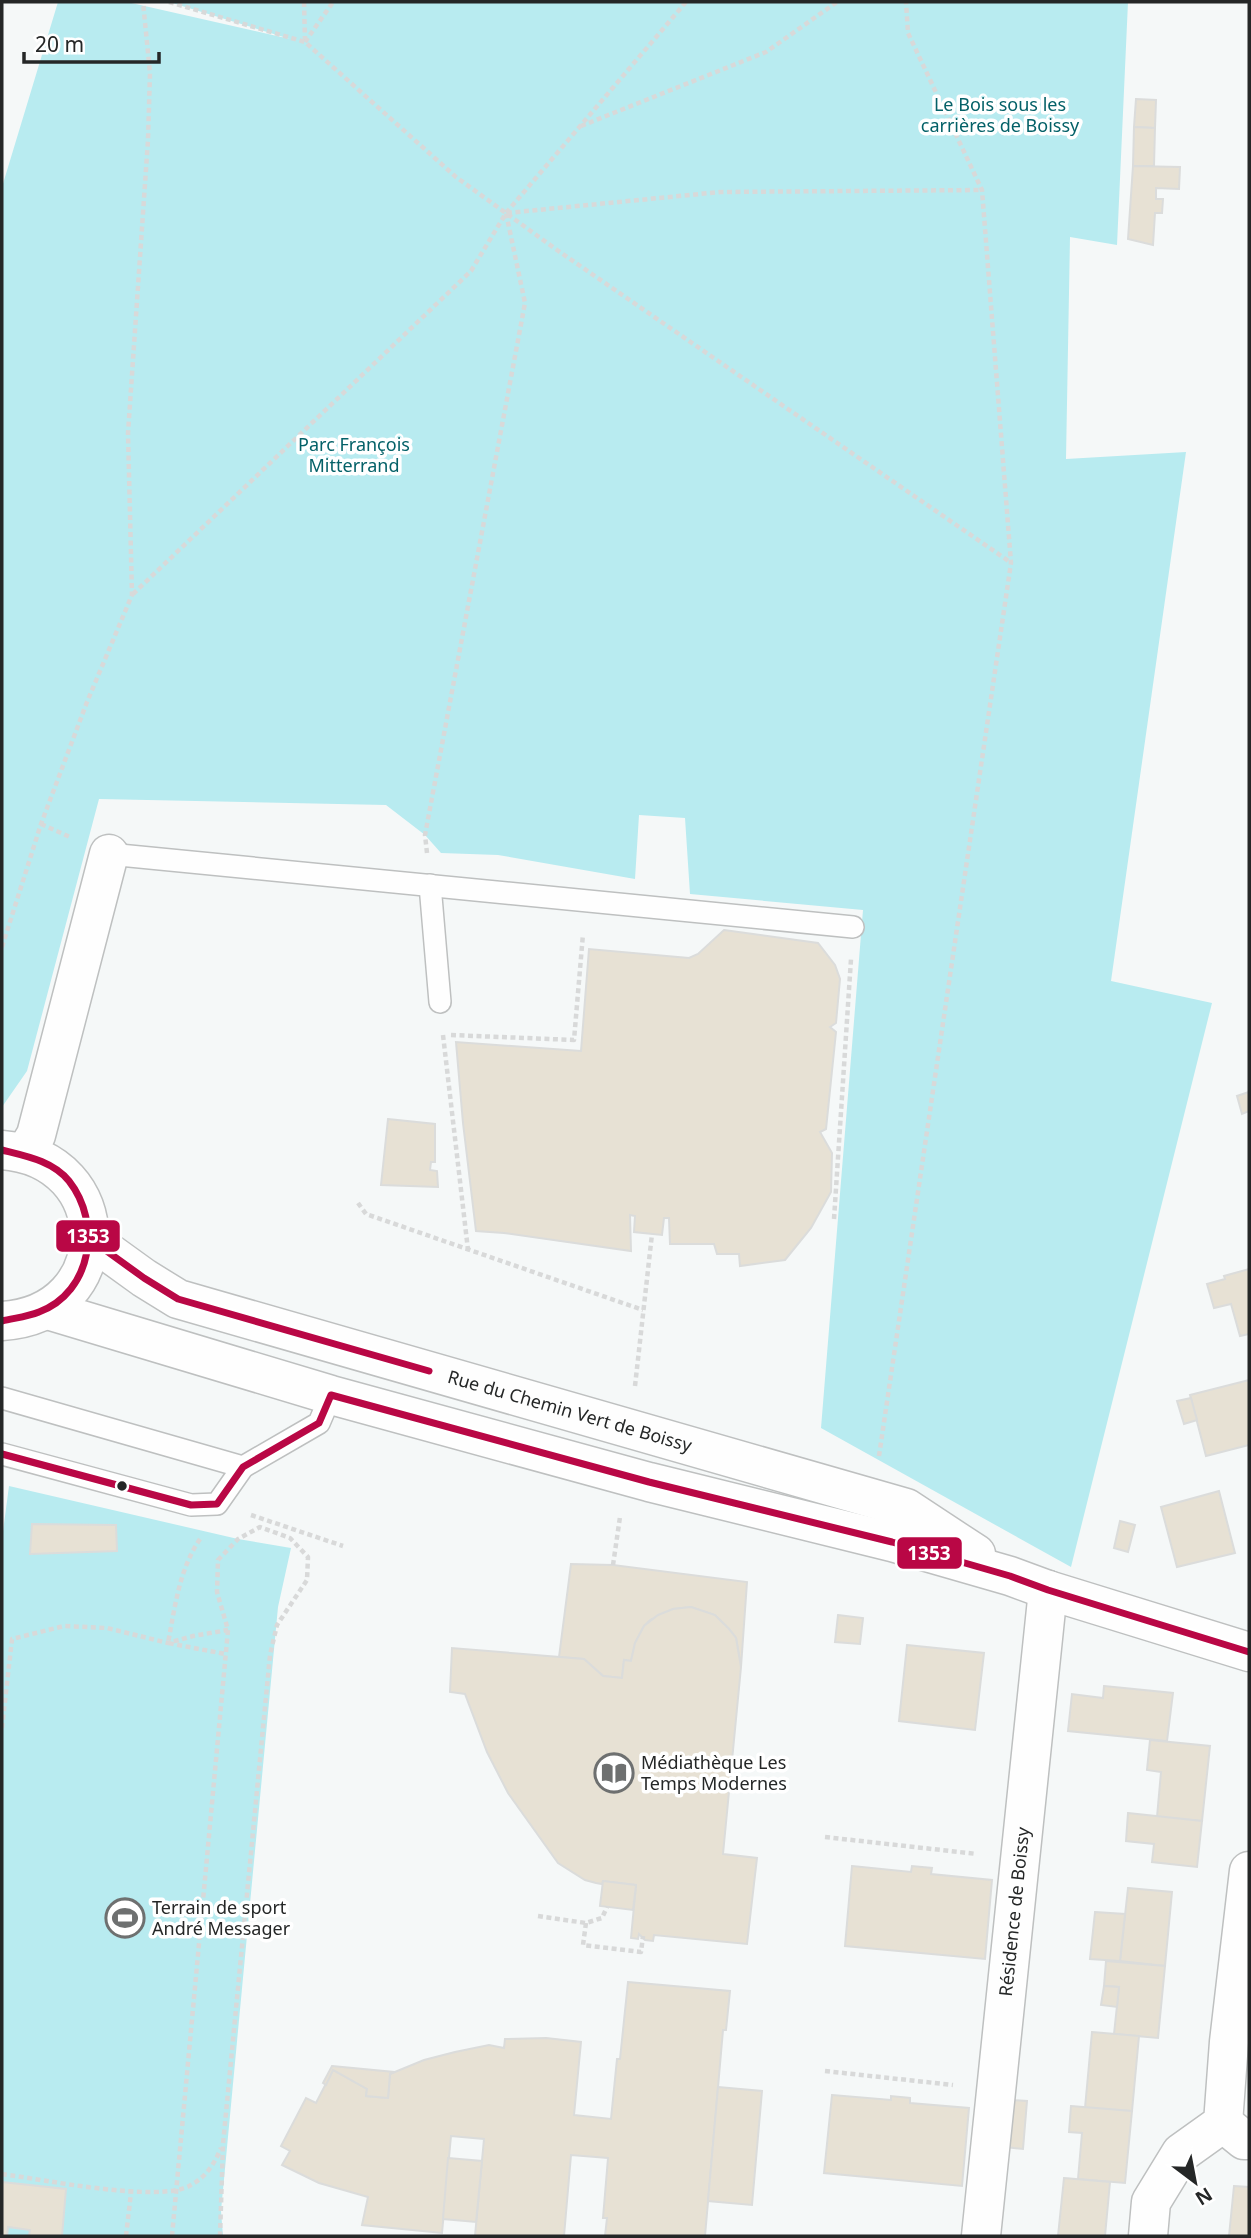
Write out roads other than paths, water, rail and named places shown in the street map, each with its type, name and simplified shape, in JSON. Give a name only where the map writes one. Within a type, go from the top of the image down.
[{"type":"street","points":[[14,1151],[36,1135],[110,854]]},
{"type":"street","points":[[2,1321],[22,1320],[48,1310],[70,1291],[85,1267],[90,1238],[86,1210],[74,1185],[53,1165],[14,1151]]},
{"type":"street","name":"Rue du Chemin Vert de Boissy","points":[[90,1238],[144,1278],[178,1299],[906,1508],[1010,1576]]},
{"type":"street","name":"Rue du Chemin Vert de Boissy","points":[[48,1310],[331,1395],[649,1482],[892,1542],[1010,1576],[1249,1652]]},
{"type":"street","name":"Résidence de Boissy","points":[[981,2236],[1048,1590]]},
{"type":"street","points":[[1148,2236],[1150,2202],[1181,2153],[1236,2131],[1249,1871]]},
{"type":"lane","points":[[110,854],[853,927]]},
{"type":"lane","points":[[429,886],[440,1002]]},
{"type":"lane","points":[[2,1454],[191,1505],[217,1504],[243,1467],[319,1423],[331,1395]]},
{"type":"lane","points":[[2,1398],[243,1467]]},
{"type":"place","name":"Médiathèque Les Temps Modernes","points":[[614,1773]]},
{"type":"place","name":"Terrain de sport André Messager","points":[[125,1918]]},
{"type":"park label","name":"Le Bois sous les carrières de Boissy","points":[[1000,115]]},
{"type":"park label","name":"Parc François Mitterrand","points":[[354,455]]}]
